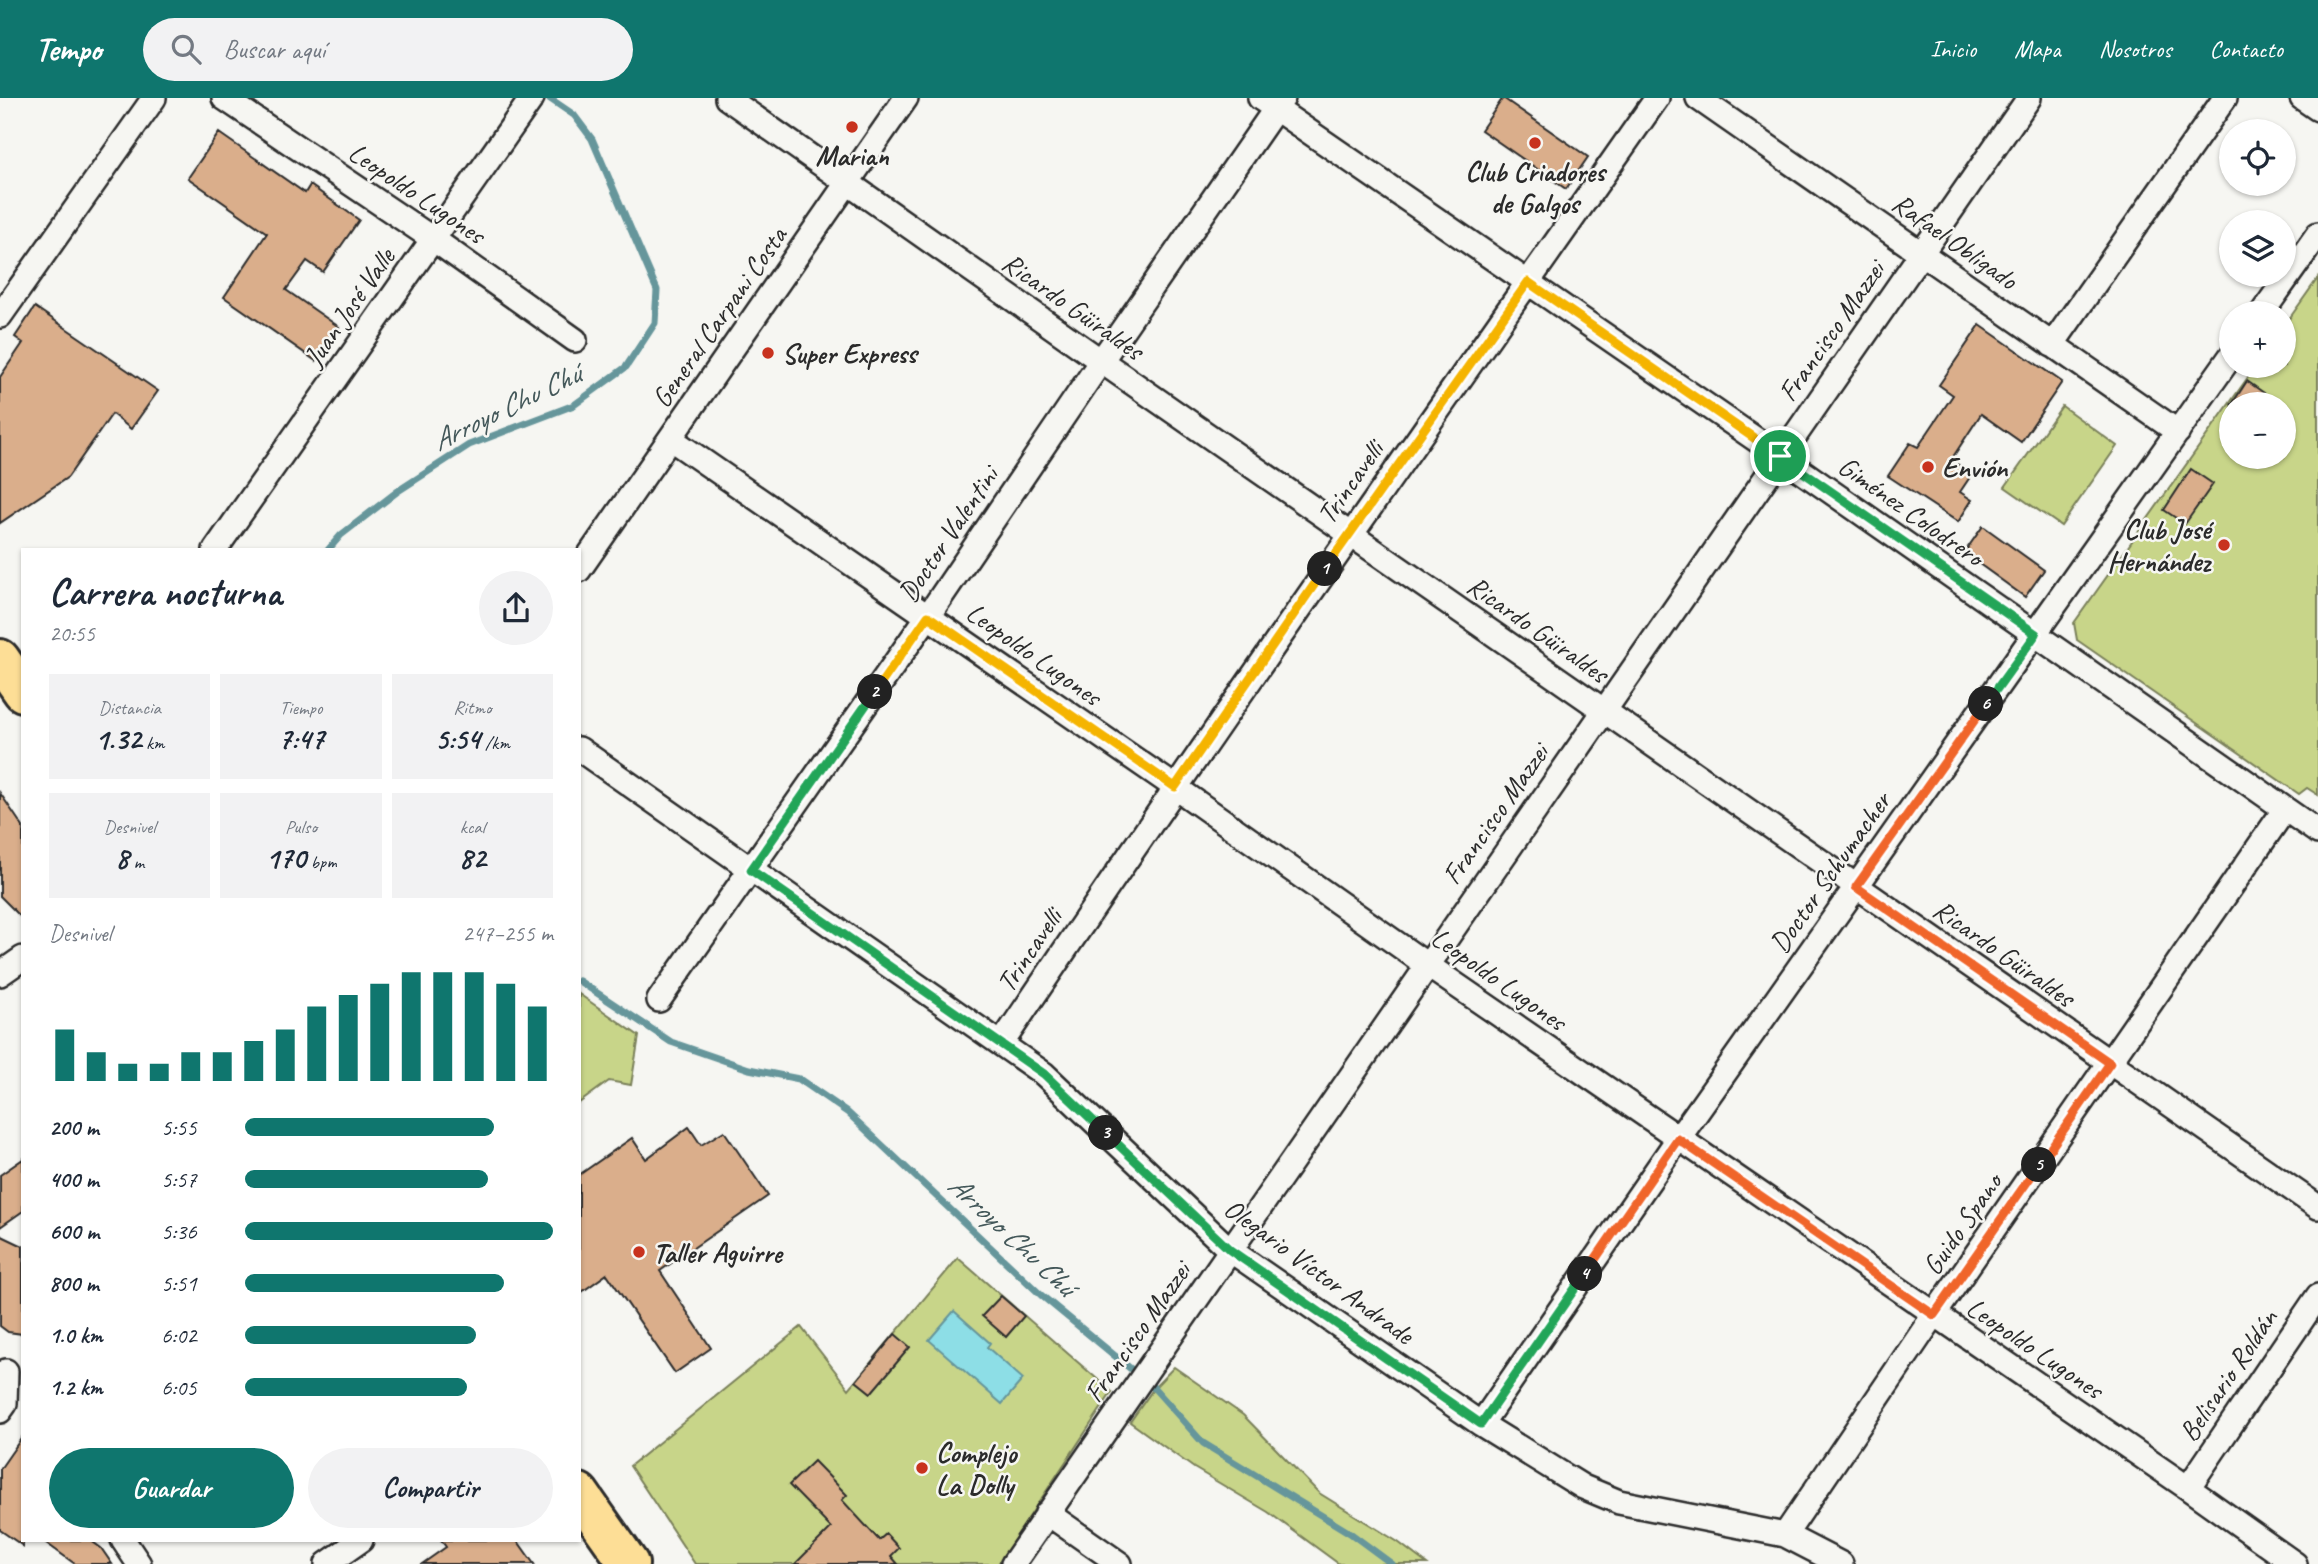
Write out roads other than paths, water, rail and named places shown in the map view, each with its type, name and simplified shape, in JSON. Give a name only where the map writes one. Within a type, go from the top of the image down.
[{"type":"highway","points":[[0,659],[21,689]]},
{"type":"highway","points":[[581,1496],[629,1564]]},
{"type":"street","points":[[0,316],[154,98]]},
{"type":"street","name":"Leopoldo Lugones","points":[[224,98],[433,239],[575,340]]},
{"type":"street","name":"Ricardo Güiraldes","points":[[727,98],[2318,1207]]},
{"type":"street","name":"General Carpani Costa","points":[[581,567],[906,98]]},
{"type":"street","name":"Trincavelli","points":[[1002,1043],[1350,534],[1657,98]]},
{"type":"street","name":"Rafael Obligado","points":[[1698,98],[2178,432]]},
{"type":"street","name":"Francisco Mazzei","points":[[1013,1564],[2029,98]]},
{"type":"street","points":[[2052,345],[2225,98]]},
{"type":"street","points":[[2302,98],[2318,109]]},
{"type":"street","name":"Giménez Colodrero","points":[[1273,102],[2318,832]]},
{"type":"street","name":"Doctor Valentini","points":[[659,1000],[928,616],[1273,102]]},
{"type":"street","name":"Juan José Valle","points":[[216,548],[526,107]]},
{"type":"street","points":[[2271,301],[2318,234]]},
{"type":"street","name":"Doctor Schumacher","points":[[1481,1424],[1678,1139],[2219,373]]},
{"type":"street","name":"Leopoldo Lugones","points":[[671,439],[2295,1564]]},
{"type":"street","name":"Olegario Víctor Andrade","points":[[581,750],[1044,1074],[1230,1250],[1481,1424],[1583,1487],[1619,1502],[1785,1535],[1841,1564]]},
{"type":"street","name":"Guido Spano","points":[[1785,1535],[1934,1315],[2286,809]]},
{"type":"street","points":[[0,974],[21,959]]},
{"type":"street","name":"Belisario Roldán","points":[[2188,1488],[2318,1296]]},
{"type":"street","points":[[9,1364],[21,1391]]},
{"type":"street","points":[[0,1411],[5,1404],[9,1364]]},
{"type":"street","points":[[1047,1513],[1120,1564]]},
{"type":"street","points":[[124,1542],[139,1564]]},
{"type":"street","points":[[327,1564],[358,1542]]},
{"type":"water","points":[[954,1311],[990,1343],[987,1347],[1023,1379],[1002,1404],[929,1340]]},
{"type":"waterway","name":"Arroyo Chu Chú","points":[[330,548],[341,535],[398,491],[469,445],[574,405],[626,367],[655,323],[657,290],[592,139],[574,115],[549,98]]},
{"type":"waterway","name":"Arroyo Chu Chú","points":[[581,982],[671,1042],[749,1069],[799,1079],[847,1112],[1041,1295],[1154,1388],[1203,1443],[1350,1533],[1392,1564]]},
{"type":"place","name":"Marian","points":[[852,127]]},
{"type":"place","name":"Club Criadores de Galgos","points":[[1535,143]]},
{"type":"place","name":"Super Express","points":[[768,353]]},
{"type":"place","name":"Envión","points":[[1928,467]]},
{"type":"place","name":"Club José Hernández","points":[[2224,545]]},
{"type":"place","name":"Taller Aguirre","points":[[639,1252]]},
{"type":"place","name":"Complejo La Dolly","points":[[922,1468]]}]
